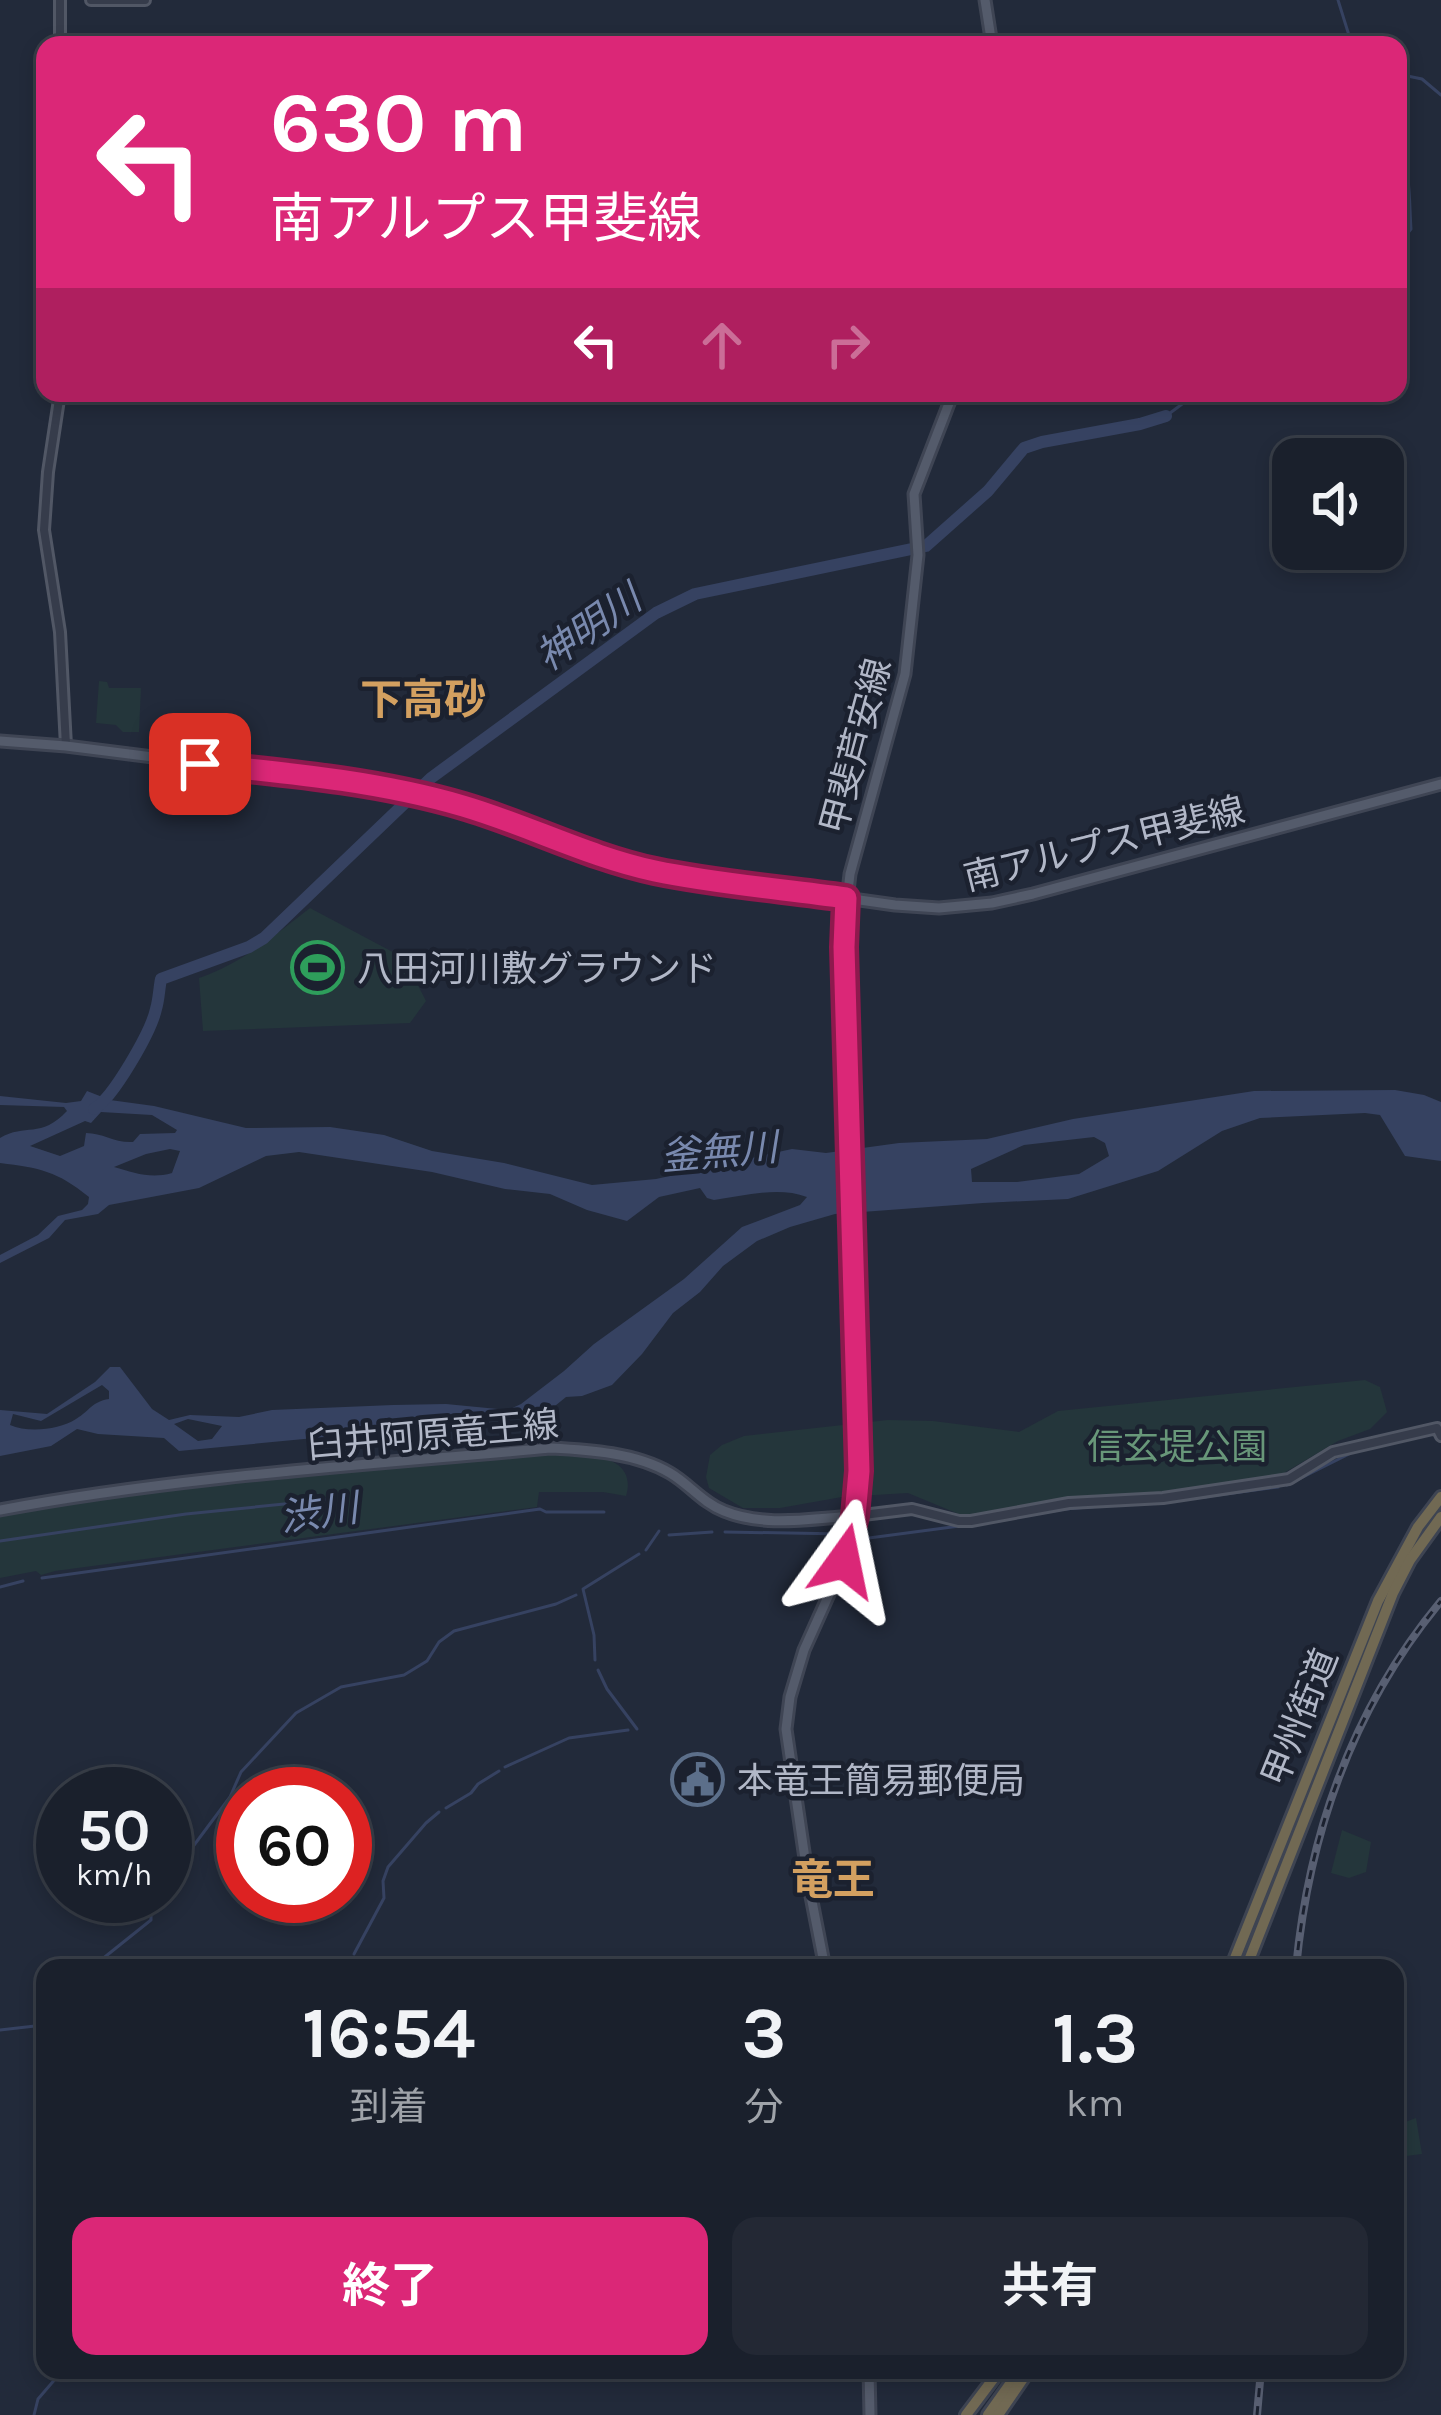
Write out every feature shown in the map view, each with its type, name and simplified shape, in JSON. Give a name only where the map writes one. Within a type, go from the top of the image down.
[{"type":"highway","name":"甲州街道","points":[[1235,1959],[1378,1601],[1418,1527],[1441,1497]]},
{"type":"highway","name":"甲州街道","points":[[1250,1959],[1394,1593],[1441,1516]]},
{"type":"highway","points":[[971,2415],[997,2379]]},
{"type":"highway","points":[[988,2415],[1014,2379]]},
{"type":"highway","points":[[971,2415],[995,2405],[1021,2379]]},
{"type":"main road","points":[[985,0],[991,36]]},
{"type":"main road","name":"甲斐芦安線","points":[[823,1959],[787,1729],[796,1673],[844,1561],[856,1510],[859,1446],[846,898],[905,674],[918,555],[914,494],[949,402]]},
{"type":"main road","name":"南アルプス甲斐線","points":[[0,741],[402,791],[468,807],[654,871],[939,908],[992,903],[1441,784]]},
{"type":"main road","name":"臼井阿原竜王線","points":[[0,1510],[255,1476],[551,1448],[652,1465],[711,1505],[742,1516],[789,1521],[856,1510]]},
{"type":"main road","points":[[869,2379],[869,2415]]},
{"type":"street","points":[[60,0],[60,36]]},
{"type":"street","points":[[91,0],[145,0]]},
{"type":"street","points":[[59,402],[44,530],[63,669],[66,746]]},
{"type":"street","points":[[856,1510],[912,1509],[971,1521],[1070,1503],[1163,1498],[1289,1479],[1333,1452],[1387,1438],[1437,1428],[1441,1436]]},
{"type":"green space","points":[[99,681],[107,682],[109,688],[141,688],[139,732],[96,723]]},
{"type":"green space","name":"八田河川敷グラウンド","points":[[310,908],[404,958],[426,1001],[410,1023],[203,1031],[199,978],[244,957]]},
{"type":"green space","name":"信玄堤公園","points":[[1365,1380],[1380,1387],[1387,1412],[1370,1429],[1338,1441],[1277,1477],[1191,1493],[1075,1499],[966,1517],[908,1493],[743,1508],[709,1488],[706,1477],[710,1455],[744,1436],[888,1420],[1019,1432],[1058,1411]]},
{"type":"green space","points":[[543,1453],[613,1462],[628,1481],[626,1496],[539,1492],[537,1507],[0,1578],[0,1515],[203,1487]]},
{"type":"green space","points":[[1342,1830],[1371,1842],[1366,1872],[1349,1878],[1331,1873]]},
{"type":"green space","points":[[1416,2118],[1422,2154],[1404,2156],[1404,2123]]},
{"type":"water","points":[[1395,1090],[1424,1095],[1441,1102],[1441,1161],[1405,1156],[1380,1115],[1260,1118],[1222,1131],[1158,1171],[1068,1199],[835,1214],[790,1227],[757,1241],[723,1266],[673,1313],[612,1385],[566,1397],[550,1410],[179,1451],[164,1438],[77,1429],[51,1446],[0,1456],[0,1410],[47,1414],[110,1367],[120,1367],[152,1409],[169,1420],[393,1405],[508,1410],[684,1279],[742,1227],[800,1205],[807,1197],[773,1192],[714,1200],[700,1188],[659,1197],[627,1221],[550,1194],[299,1152],[266,1156],[199,1188],[109,1205],[98,1214],[65,1220],[49,1238],[0,1263],[0,1255],[38,1235],[58,1216],[82,1210],[89,1197],[48,1172],[0,1163],[0,1138],[49,1125],[67,1111],[64,1107],[0,1105],[0,1096],[66,1103],[81,1101],[87,1091],[246,1128],[330,1127],[384,1135],[432,1151],[592,1185],[656,1179],[792,1149],[826,1153],[899,1143],[987,1139],[1073,1119],[1254,1091]],"holes":[[[101,1112],[152,1115],[177,1130],[140,1134],[133,1142],[86,1133],[84,1146],[60,1156],[30,1146],[85,1121],[91,1123]],[[1094,1137],[1105,1143],[1109,1156],[1079,1174],[972,1182],[971,1169],[1024,1145]],[[180,1151],[172,1173],[164,1175],[114,1167],[146,1154]],[[102,1385],[109,1391],[109,1399],[52,1428],[10,1425],[13,1414],[41,1421]],[[188,1419],[222,1426],[212,1439],[198,1441],[174,1424]]]},
{"type":"waterway","name":"神明川","points":[[1338,0],[1349,36]]},
{"type":"waterway","points":[[1407,76],[1422,79],[1441,95]]},
{"type":"waterway","name":"神明川","points":[[1407,175],[1411,229],[1407,234]]},
{"type":"waterway","name":"神明川","points":[[1166,416],[1185,402]]},
{"type":"waterway","name":"神明川","points":[[94,1109],[121,1079],[139,1048],[153,1019],[161,979],[264,938],[431,778],[656,613],[695,594],[926,546],[988,491],[1024,448],[1166,416]]},
{"type":"waterway","points":[[1287,1485],[1349,1454]]},
{"type":"waterway","points":[[1218,1495],[1278,1487]]},
{"type":"waterway","points":[[994,1521],[1065,1509],[1206,1497]]},
{"type":"waterway","points":[[0,1541],[334,1499]]},
{"type":"waterway","name":"渋川","points":[[42,1578],[540,1509],[604,1512]]},
{"type":"waterway","points":[[869,1538],[967,1525]]},
{"type":"waterway","points":[[646,1550],[659,1531]]},
{"type":"waterway","points":[[669,1535],[712,1532]]},
{"type":"waterway","points":[[725,1532],[844,1534]]},
{"type":"waterway","points":[[595,1660],[583,1589],[639,1554]]},
{"type":"waterway","name":"渋川","points":[[0,1587],[23,1581]]},
{"type":"waterway","points":[[192,1848],[230,1797],[241,1772],[296,1713],[341,1687],[404,1675],[427,1661],[439,1642],[454,1631],[576,1595]]},
{"type":"waterway","points":[[598,1670],[637,1729]]},
{"type":"waterway","points":[[505,1767],[569,1738],[628,1730]]},
{"type":"waterway","points":[[446,1808],[499,1771]]},
{"type":"waterway","points":[[354,1954],[384,1898],[388,1867],[439,1812]]},
{"type":"waterway","points":[[102,1959],[147,1923]]},
{"type":"waterway","points":[[0,2030],[36,2025]]},
{"type":"waterway","points":[[34,2415],[38,2399],[55,2379]]},
{"type":"railway","points":[[1297,1959],[1312,1868],[1340,1773],[1383,1684],[1441,1601]]},
{"type":"railway","points":[[1257,2415],[1260,2379]]},
{"type":"place","name":"八田河川敷グラウンド","points":[[318,968]]},
{"type":"place","name":"本竜王簡易郵便局","points":[[698,1780]]},
{"type":"district","name":"下高砂","points":[[423,699]]},
{"type":"district","name":"竜王","points":[[833,1879]]},
{"type":"route","points":[[200,764],[426,796],[654,871],[846,898],[859,1471],[844,1561]]},
{"type":"water label","name":"釜無川","points":[[719,1151]]}]
